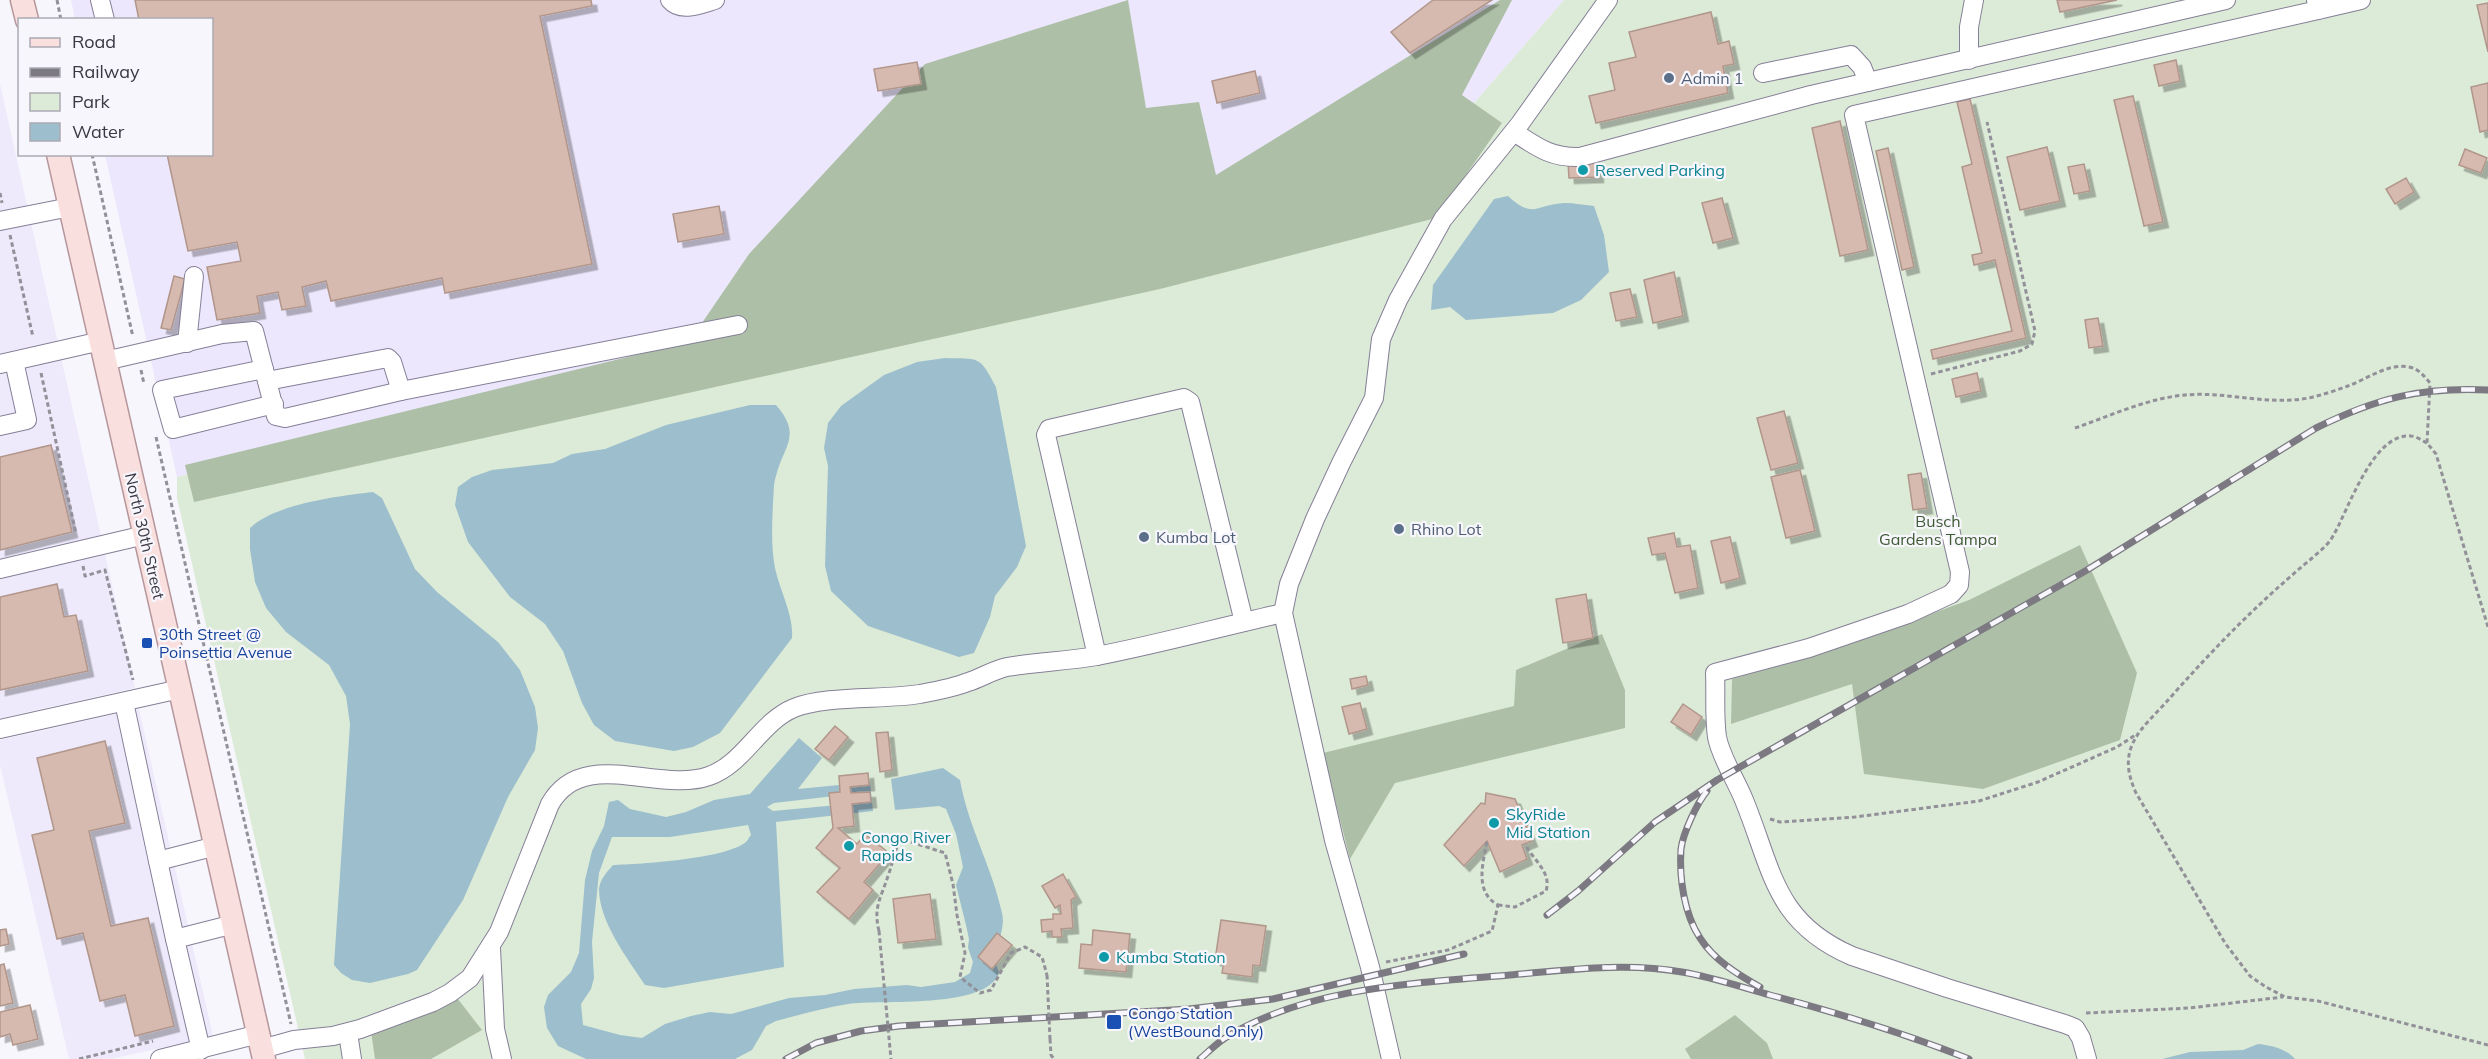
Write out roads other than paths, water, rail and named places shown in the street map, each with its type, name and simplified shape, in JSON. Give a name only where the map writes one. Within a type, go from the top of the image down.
[{"type":"main road","points":[[22,0],[26,18]]},
{"type":"main road","name":"North 30th Street","points":[[58,156],[262,1047]]},
{"type":"street","points":[[100,0],[104,18]]},
{"type":"street","points":[[670,0],[677,6],[687,7],[715,0]]},
{"type":"street","points":[[1391,1059],[1370,967],[1334,840],[1283,613],[1289,584],[1315,519],[1341,461],[1374,398],[1382,339],[1398,300],[1443,219],[1514,132],[1608,0]]},
{"type":"street","points":[[1969,60],[1974,0]]},
{"type":"street","points":[[1514,132],[1547,153],[1561,158],[1580,157],[1703,123],[1868,82],[2226,0]]},
{"type":"street","points":[[2087,1059],[2081,1038],[2075,1029],[2065,1024],[1852,956],[1834,948],[1801,923],[1779,894],[1746,804],[1717,738],[1715,673],[1809,648],[1908,614],[1951,594],[1959,585],[1960,572],[1854,115],[2317,5],[2361,0]]},
{"type":"street","points":[[1762,74],[1851,55],[1862,67],[1868,82]]},
{"type":"street","points":[[3,221],[70,207]]},
{"type":"street","points":[[187,343],[194,276]]},
{"type":"street","points":[[0,426],[27,420],[7,362],[38,356],[103,351],[137,355],[222,334],[254,331],[276,416],[285,418],[401,391],[738,325]]},
{"type":"street","points":[[274,404],[173,429],[162,390],[388,358],[392,362],[401,391]]},
{"type":"street","points":[[1097,656],[1046,435],[1049,429],[1184,398],[1190,402],[1244,622]]},
{"type":"street","points":[[0,569],[145,535]]},
{"type":"street","points":[[160,1059],[201,1050],[262,1047],[348,1033],[450,993],[470,978],[491,948],[550,804],[556,793],[573,780],[596,773],[675,781],[708,776],[724,769],[739,758],[780,716],[806,704],[921,694],[966,683],[1005,668],[1097,656],[1283,613]]},
{"type":"street","points":[[0,729],[180,689]]},
{"type":"street","points":[[124,702],[201,1050]]},
{"type":"street","points":[[158,861],[216,846]]},
{"type":"street","points":[[175,939],[234,924]]},
{"type":"street","points":[[491,948],[495,1029],[502,1059]]},
{"type":"street","points":[[348,1033],[352,1059]]},
{"type":"water","points":[[1508,196],[1530,209],[1565,203],[1594,206],[1604,235],[1609,272],[1581,300],[1553,313],[1466,320],[1450,307],[1431,310],[1433,285],[1494,199]]},
{"type":"water","points":[[965,358],[977,361],[986,369],[996,387],[1026,546],[1017,567],[995,596],[990,617],[974,653],[959,657],[868,626],[831,591],[825,566],[828,466],[824,448],[828,423],[841,406],[884,375],[917,362]]},
{"type":"water","points":[[750,405],[776,405],[784,416],[790,433],[774,482],[772,536],[775,568],[789,612],[792,638],[720,733],[693,747],[674,751],[615,741],[594,725],[582,703],[563,651],[545,624],[510,597],[468,542],[455,505],[458,487],[472,477],[492,470],[553,463],[572,454],[605,449],[666,425]]},
{"type":"water","points":[[373,492],[382,498],[415,569],[437,592],[498,642],[520,670],[535,707],[538,728],[535,750],[508,797],[463,900],[417,970],[370,983],[352,980],[334,965],[350,724],[346,696],[329,665],[286,632],[266,608],[255,582],[250,549],[250,528],[275,513],[308,502]]},
{"type":"water","points":[[799,738],[822,758],[798,789],[870,782],[873,811],[776,822],[784,967],[664,988],[645,985],[616,940],[604,914],[599,889],[604,876],[613,865],[682,860],[721,853],[746,842],[751,835],[748,825],[670,837],[612,837],[599,873],[592,942],[594,978],[591,989],[581,1004],[583,1025],[620,1035],[642,1038],[665,1024],[710,1012],[731,1014],[789,998],[825,995],[854,989],[907,985],[921,987],[955,982],[970,973],[973,962],[968,948],[969,939],[956,885],[963,867],[956,834],[946,809],[939,806],[895,810],[891,779],[943,768],[960,780],[1002,913],[1002,928],[996,957],[999,972],[991,984],[976,992],[955,998],[848,1004],[776,1021],[766,1026],[752,1050],[735,1059],[586,1059],[558,1046],[547,1028],[544,1007],[548,995],[571,972],[579,953],[585,880],[592,851],[604,826],[609,802],[618,800],[630,809],[666,817],[686,812],[714,800],[750,794]],"holes":[[[869,792],[870,802],[773,811],[767,807],[774,803]]]},
{"type":"water","points":[[2258,1044],[2283,1050],[2295,1059],[2162,1059],[2190,1052],[2243,1050]]},
{"type":"railway","points":[[1547,915],[1578,891],[1655,822],[1717,780],[2087,570],[2316,428],[2359,409],[2399,397],[2441,390],[2488,390]]},
{"type":"railway","points":[[1707,791],[1691,819],[1681,849],[1682,883],[1686,907],[1700,938],[1712,953],[1735,972],[1760,987]]},
{"type":"railway","points":[[786,1059],[816,1043],[861,1031],[899,1026],[1189,1009],[1273,999],[1464,954]]},
{"type":"railway","points":[[1200,1059],[1225,1038],[1257,1021],[1326,998],[1363,990],[1437,981],[1618,967],[1661,969],[1715,979],[1871,1024],[1969,1059]]},
{"type":"place","name":"Admin 1","points":[[1669,78]]},
{"type":"place","name":"Reserved Parking","points":[[1583,170]]},
{"type":"place","name":"Rhino Lot","points":[[1399,529]]},
{"type":"place","name":"Kumba Lot","points":[[1144,537]]},
{"type":"place","name":"30th Street @ Poinsettia Avenue","points":[[147,643]]},
{"type":"place","name":"SkyRide Mid Station","points":[[1494,823]]},
{"type":"place","name":"Congo River Rapids","points":[[849,846]]},
{"type":"place","name":"Kumba Station","points":[[1104,957]]},
{"type":"place","name":"Congo Station (WestBound Only)","points":[[1114,1022]]},
{"type":"park label","name":"Busch Gardens Tampa","points":[[1938,530]]}]
